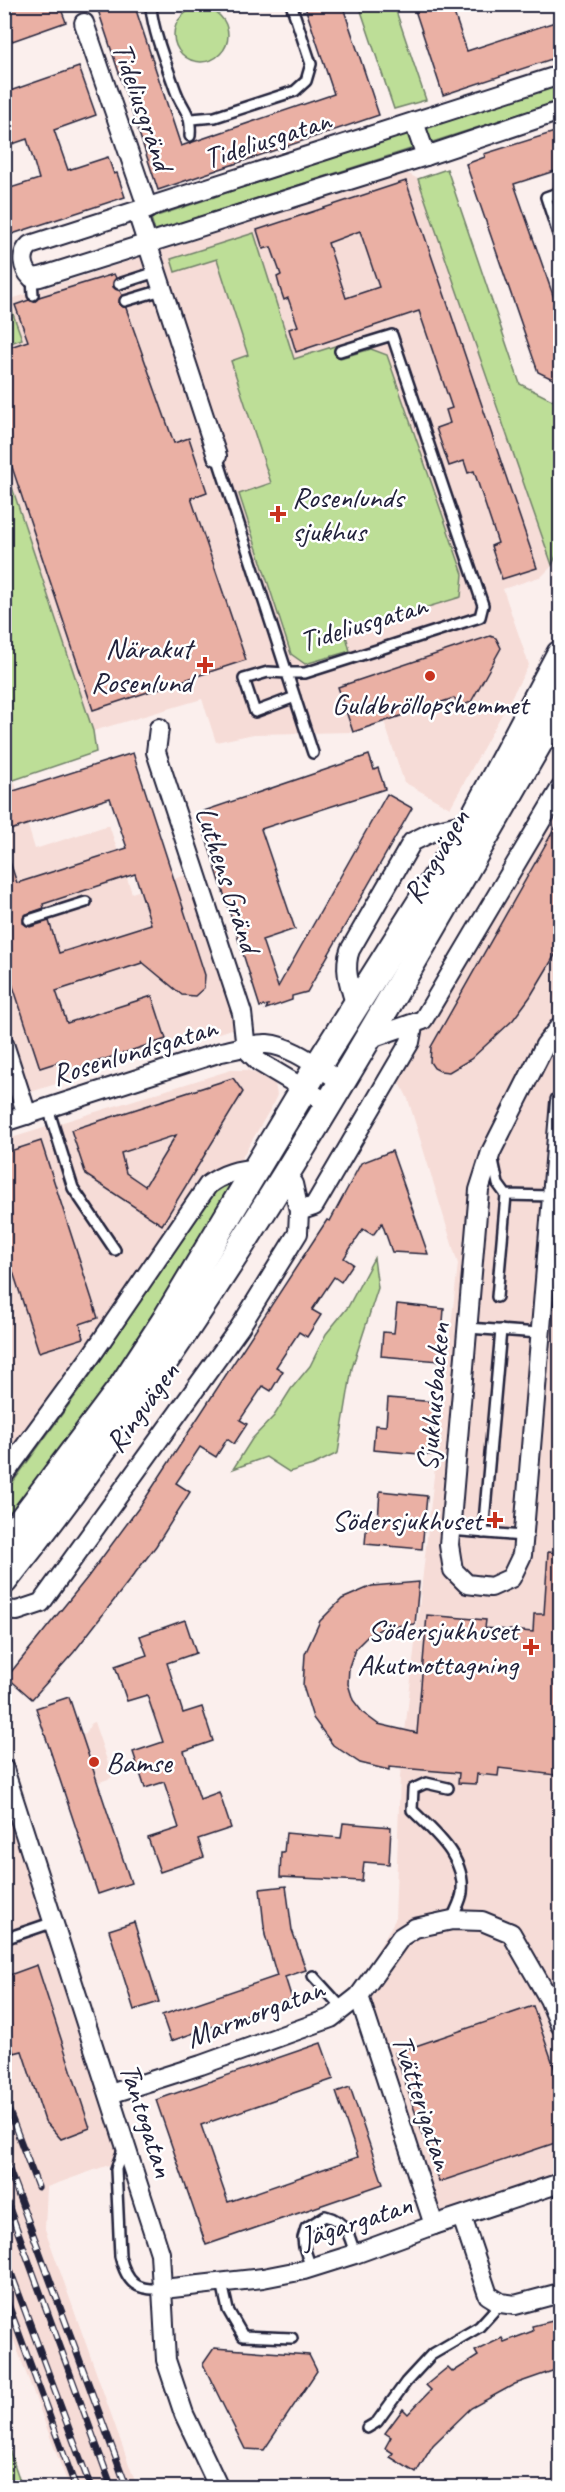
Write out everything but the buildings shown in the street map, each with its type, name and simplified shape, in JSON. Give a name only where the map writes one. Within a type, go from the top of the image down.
[{"type":"main road","name":"Ringvägen","points":[[4,1544],[121,1388],[166,1319],[317,1067],[471,822],[561,654]]},
{"type":"main road","name":"Ringvägen","points":[[4,1581],[133,1410],[191,1325],[368,1039],[561,706]]},
{"type":"street","name":"Tideliusgränd","points":[[84,23],[142,210]]},
{"type":"street","name":"Tideliusgatan","points":[[561,75],[414,122],[205,183],[142,210],[30,245],[24,251],[22,258],[32,287],[148,244],[561,111]]},
{"type":"street","points":[[414,122],[426,156]]},
{"type":"street","name":"Tideliusgatan","points":[[142,210],[156,272],[217,456]]},
{"type":"street","name":"Luthens Gränd","points":[[159,728],[156,752],[242,1013],[246,1048]]},
{"type":"street","points":[[368,1039],[413,1026],[423,1020],[561,789]]},
{"type":"street","name":"Ringvägen","points":[[356,1006],[349,983],[346,961],[350,950],[412,842],[434,831],[471,822]]},
{"type":"street","points":[[299,1211],[314,1206],[411,1042],[413,1026]]},
{"type":"street","name":"Sjukhusbacken","points":[[561,1026],[545,1045],[491,1152],[479,1190],[449,1545],[453,1570],[467,1584],[491,1587],[511,1578],[522,1555],[539,1333],[561,1101]]},
{"type":"street","points":[[4,1044],[27,1114]]},
{"type":"street","name":"Rosenlundsgatan","points":[[4,1122],[221,1052],[257,1044],[277,1046],[342,1082]]},
{"type":"street","name":"Rosenlundsgatan","points":[[246,1048],[259,1062],[328,1103]]},
{"type":"street","points":[[4,1475],[91,1356],[208,1185],[237,1170],[258,1168]]},
{"type":"street","name":"Ringvägen","points":[[4,1610],[17,1611],[41,1603],[240,1327],[298,1233],[299,1211],[293,1184],[285,1174]]},
{"type":"street","name":"Tantogatan","points":[[4,1769],[160,2253],[164,2289],[164,2340],[172,2384],[219,2487]]},
{"type":"street","name":"Marmorgatan","points":[[110,2094],[318,2024],[344,2010],[359,1996],[401,1937],[415,1928],[452,1920],[482,1921],[511,1933],[549,1999],[561,2025]]},
{"type":"street","name":"Tvätterigatan","points":[[359,1996],[434,2225]]},
{"type":"street","name":"Jägargatan","points":[[164,2289],[222,2283],[311,2268],[561,2183]]},
{"type":"street","points":[[462,2217],[488,2295],[501,2303],[515,2305],[561,2293]]},
{"type":"lane","points":[[155,4],[151,8],[153,21],[176,92],[191,119],[190,136]]},
{"type":"lane","points":[[191,119],[215,117],[295,91],[306,81],[311,64],[291,4]]},
{"type":"lane","points":[[561,192],[546,197],[561,240]]},
{"type":"lane","points":[[119,284],[156,272]]},
{"type":"lane","points":[[125,301],[162,290]]},
{"type":"lane","name":"Tideliusgatan","points":[[217,456],[287,673],[305,673],[480,617],[483,605],[392,335],[340,351]]},
{"type":"lane","points":[[295,697],[255,712],[244,679],[268,672],[287,673],[295,697],[313,753]]},
{"type":"lane","points":[[28,920],[86,902]]},
{"type":"lane","points":[[48,1108],[73,1188],[116,1250]]},
{"type":"lane","points":[[491,1152],[498,1184],[506,1195],[497,1297]]},
{"type":"lane","points":[[506,1195],[552,1196]]},
{"type":"lane","points":[[468,1328],[539,1333]]},
{"type":"lane","points":[[483,1533],[501,1330]]},
{"type":"lane","points":[[450,1530],[523,1536]]},
{"type":"lane","points":[[448,1788],[426,1784],[413,1789],[412,1810],[444,1841],[461,1877],[462,1894],[452,1920]]},
{"type":"lane","points":[[4,1939],[54,1922]]},
{"type":"lane","points":[[313,1976],[344,2010]]},
{"type":"lane","points":[[125,2144],[116,2169],[120,2256],[123,2268],[131,2281],[144,2290],[164,2289]]},
{"type":"lane","points":[[311,2268],[303,2238],[306,2228],[325,2216],[336,2219],[345,2226],[355,2254]]},
{"type":"lane","points":[[222,2283],[228,2310],[243,2336],[292,2338]]},
{"type":"lane","points":[[367,2428],[377,2422],[406,2382],[431,2355],[479,2327],[501,2303]]},
{"type":"shaded area","name":"Rosenlunds sjukhus","points":[[405,172],[418,179],[552,566],[542,576],[503,589],[529,665],[450,808],[404,782],[384,721],[353,732],[254,734],[216,742],[202,699],[93,731],[5,463],[4,345],[22,338],[8,300]]},
{"type":"shaded area","name":"Södersjukhuset","points":[[560,769],[560,2180],[435,2226],[354,1991],[395,1920],[400,1776],[458,1264],[408,1099],[390,1062]]},
{"type":"shaded area","points":[[14,780],[35,849],[109,825],[132,893],[195,872],[241,1026],[5,1100],[4,783]]},
{"type":"shaded area","points":[[231,1070],[247,1070],[275,1083],[277,1095],[272,1106],[229,1180],[217,1187],[91,1374],[5,1493],[5,1140]]},
{"type":"shaded area","name":"Bamse","points":[[94,1722],[112,1775],[111,1778],[97,1783],[73,1738],[86,1734],[91,1723]]},
{"type":"shaded area","points":[[4,1763],[131,2157],[47,2187],[45,2229],[137,2487],[69,2487],[5,2317]]},
{"type":"green space","points":[[359,5],[394,5],[426,100],[394,109]]},
{"type":"green space","points":[[196,8],[206,8],[216,12],[224,20],[228,35],[224,50],[216,58],[206,62],[196,62],[186,58],[178,50],[174,40],[174,30],[178,20],[186,12]]},
{"type":"green space","points":[[560,82],[560,101],[155,231],[151,218]]},
{"type":"green space","points":[[447,169],[520,384],[560,404],[560,547],[552,565],[418,179]]},
{"type":"green space","points":[[254,233],[294,359],[335,346],[340,358],[371,349],[387,355],[463,574],[461,597],[345,632],[350,651],[305,664],[291,654],[239,494],[271,483],[231,361],[248,355],[217,259],[175,272],[171,259]]},
{"type":"green space","points":[[8,300],[22,339],[5,345],[5,301]]},
{"type":"green space","points":[[4,463],[93,731],[96,752],[5,783]]},
{"type":"green space","points":[[229,1180],[233,1184],[110,1384],[5,1523],[5,1493],[91,1374],[217,1187]]},
{"type":"green space","points":[[374,1258],[378,1288],[352,1368],[338,1453],[313,1465],[289,1472],[266,1457],[233,1469],[252,1439],[274,1416],[291,1389],[310,1366],[326,1334],[348,1307]]},
{"type":"green space","points":[[5,2437],[22,2487],[5,2487]]},
{"type":"railway","points":[[4,2098],[38,2187]]},
{"type":"railway","points":[[4,2156],[127,2488]]},
{"type":"railway","points":[[4,2194],[112,2488]]},
{"type":"railway","points":[[4,2254],[91,2488]]},
{"type":"railway","points":[[4,2293],[76,2488]]},
{"type":"place","name":"Rosenlunds sjukhus","points":[[278,514]]},
{"type":"place","name":"Närakut Rosenlund","points":[[205,665]]},
{"type":"place","name":"Guldbröllopshemmet","points":[[430,676]]},
{"type":"place","name":"Södersjukhuset","points":[[495,1520]]},
{"type":"place","name":"Södersjukhuset Akutmottagning","points":[[531,1647]]},
{"type":"place","name":"Bamse","points":[[94,1762]]}]
